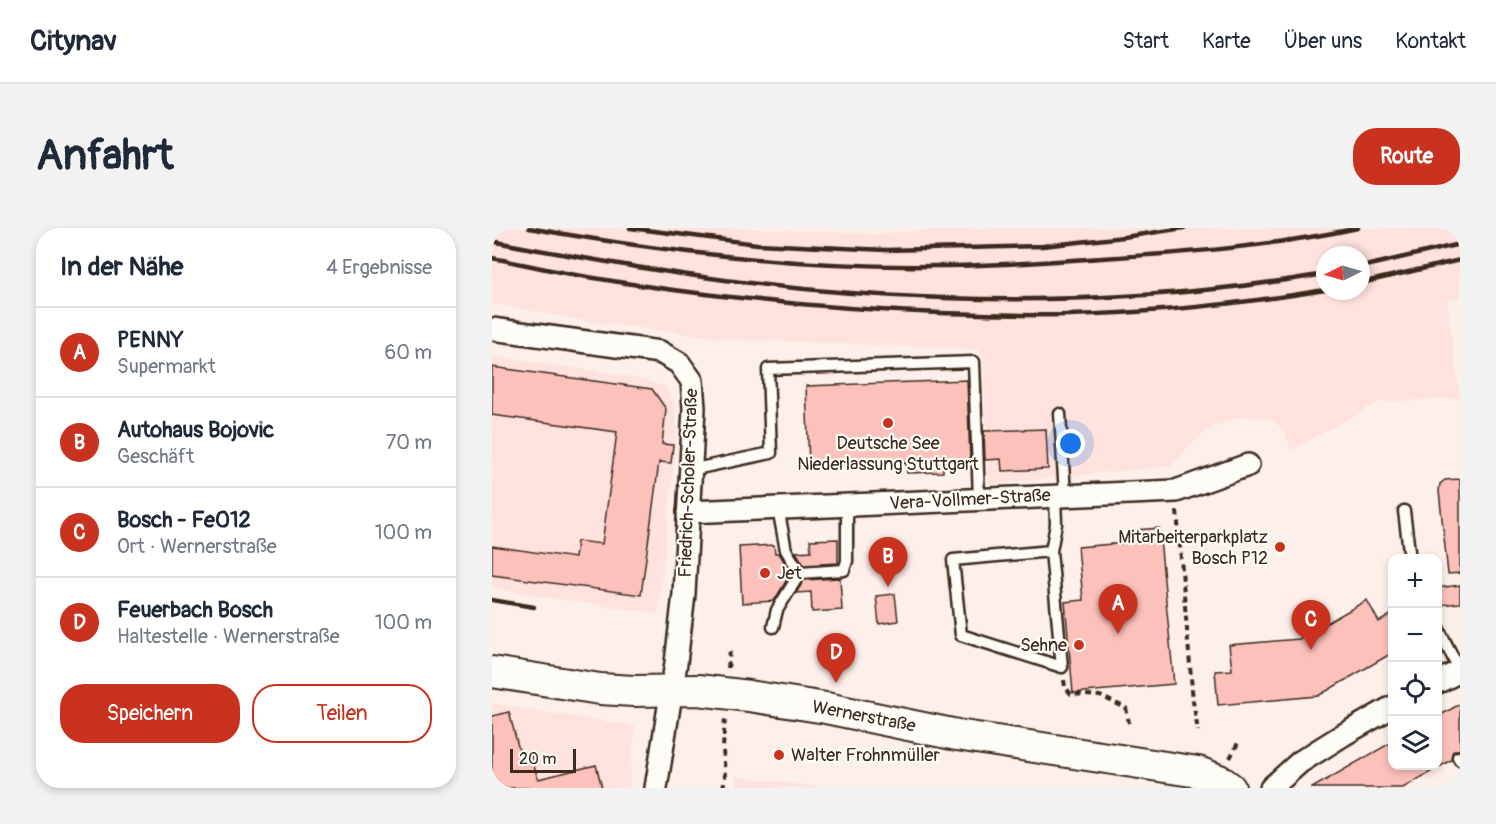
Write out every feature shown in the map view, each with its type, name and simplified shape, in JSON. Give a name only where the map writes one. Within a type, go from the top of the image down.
[{"type":"main road","name":"Wernerstraße","points":[[492,672],[600,689],[707,691],[760,697],[957,735],[1198,772],[1230,788]]},
{"type":"street","name":"Friedrich-Scholer-Straße","points":[[492,329],[660,352],[679,363],[692,381],[694,408],[684,594],[672,690],[656,788]]},
{"type":"street","name":"Vera-Vollmer-Straße","points":[[688,512],[1176,491],[1248,465]]},
{"type":"street","points":[[1442,680],[1460,671]]},
{"type":"street","points":[[1271,788],[1300,762],[1388,709]]},
{"type":"lane","points":[[690,470],[771,453],[768,369],[974,362],[979,499]]},
{"type":"lane","points":[[1051,551],[953,560],[961,635],[1062,667],[1051,551],[1060,495],[1060,414]]},
{"type":"lane","points":[[800,573],[844,570],[847,561],[847,505]]},
{"type":"lane","points":[[778,508],[786,550],[800,573]]},
{"type":"lane","points":[[1404,511],[1409,554]]},
{"type":"lane","points":[[773,627],[777,610],[800,573]]},
{"type":"lane","points":[[1442,637],[1460,671]]},
{"type":"path","points":[[1176,491],[1192,690],[1198,731]]},
{"type":"path","points":[[1062,667],[1065,687],[1071,694],[1100,696],[1126,708],[1129,723]]},
{"type":"path","points":[[723,748],[725,777],[723,788]]},
{"type":"shaded area","points":[[492,228],[739,228],[874,234],[950,228],[1460,228],[1460,297],[1447,301],[1460,398],[1379,402],[1291,450],[1284,430],[1271,419],[1241,416],[1213,427],[1191,444],[1172,466],[989,484],[983,356],[978,349],[737,340],[592,322],[492,304]]},
{"type":"shaded area","points":[[492,356],[615,374],[666,387],[674,401],[677,431],[658,614],[492,587]]},
{"type":"shaded area","points":[[492,704],[635,726],[629,788],[492,788]]},
{"type":"shaded area","points":[[736,776],[826,788],[736,788]]},
{"type":"building","points":[[492,367],[652,389],[666,409],[662,444],[673,445],[671,463],[659,462],[641,595],[492,575],[492,546],[575,558],[577,541],[602,544],[617,432],[492,415]]},
{"type":"building","name":"Deutsche See Niederlassung Stuttgart","points":[[967,380],[970,460],[943,461],[943,472],[907,473],[906,463],[809,466],[806,386]]},
{"type":"building","points":[[1046,429],[1048,469],[1002,471],[1001,459],[985,460],[984,431]]},
{"type":"building","points":[[1460,479],[1460,573],[1448,574],[1439,491],[1440,484],[1445,480]]},
{"type":"building","points":[[1159,528],[1174,684],[1073,693],[1065,602],[1083,600],[1078,547],[1136,542],[1135,530]]},
{"type":"building","points":[[838,539],[838,563],[804,565],[796,552],[811,551],[810,540]]},
{"type":"building","points":[[774,545],[775,553],[779,553],[791,573],[774,601],[742,603],[739,547]]},
{"type":"building","points":[[840,578],[842,610],[812,612],[811,592],[796,593],[804,580]]},
{"type":"building","points":[[1460,585],[1460,603],[1442,605],[1442,587]]},
{"type":"building","points":[[895,594],[898,621],[879,624],[876,596]]},
{"type":"building","points":[[1367,600],[1379,622],[1388,616],[1388,655],[1318,696],[1218,705],[1215,671],[1232,670],[1229,645],[1299,639]]},
{"type":"building","points":[[1460,704],[1460,750],[1454,750],[1451,760],[1442,765],[1442,716]]},
{"type":"building","points":[[509,712],[521,758],[531,756],[538,779],[596,765],[602,788],[492,788],[492,716]]},
{"type":"building","points":[[1388,744],[1388,770],[1434,770],[1403,788],[1312,788]]},
{"type":"railway","points":[[529,228],[731,257],[884,266],[1018,264],[1199,251],[1295,240],[1358,228]]},
{"type":"railway","points":[[630,228],[757,244],[886,250],[1043,246],[1184,228]]},
{"type":"railway","points":[[492,241],[681,274],[773,286],[865,294],[957,298],[1049,299],[1142,295],[1234,287],[1316,275]]},
{"type":"railway","points":[[1370,265],[1460,244]]},
{"type":"railway","points":[[492,258],[576,275],[712,295],[850,308],[941,313],[1100,314],[1229,304],[1316,291]]},
{"type":"railway","points":[[1370,281],[1460,260]]},
{"type":"railway","points":[[492,600],[534,607]]},
{"type":"place","name":"Deutsche See Niederlassung Stuttgart","points":[[888,423]]},
{"type":"place","name":"Mitarbeiterparkplatz Bosch P12","points":[[1280,547]]},
{"type":"place","name":"Jet","points":[[765,573]]},
{"type":"place","name":"Autohaus Bojovic","points":[[888,587]]},
{"type":"place","name":"PENNY","points":[[1118,634]]},
{"type":"place","name":"Sehne","points":[[1079,645]]},
{"type":"place","name":"Bosch - Fe012","points":[[1311,650]]},
{"type":"place","name":"Feuerbach Bosch","points":[[836,683]]},
{"type":"place","name":"Walter Frohnmüller","points":[[779,755]]}]
